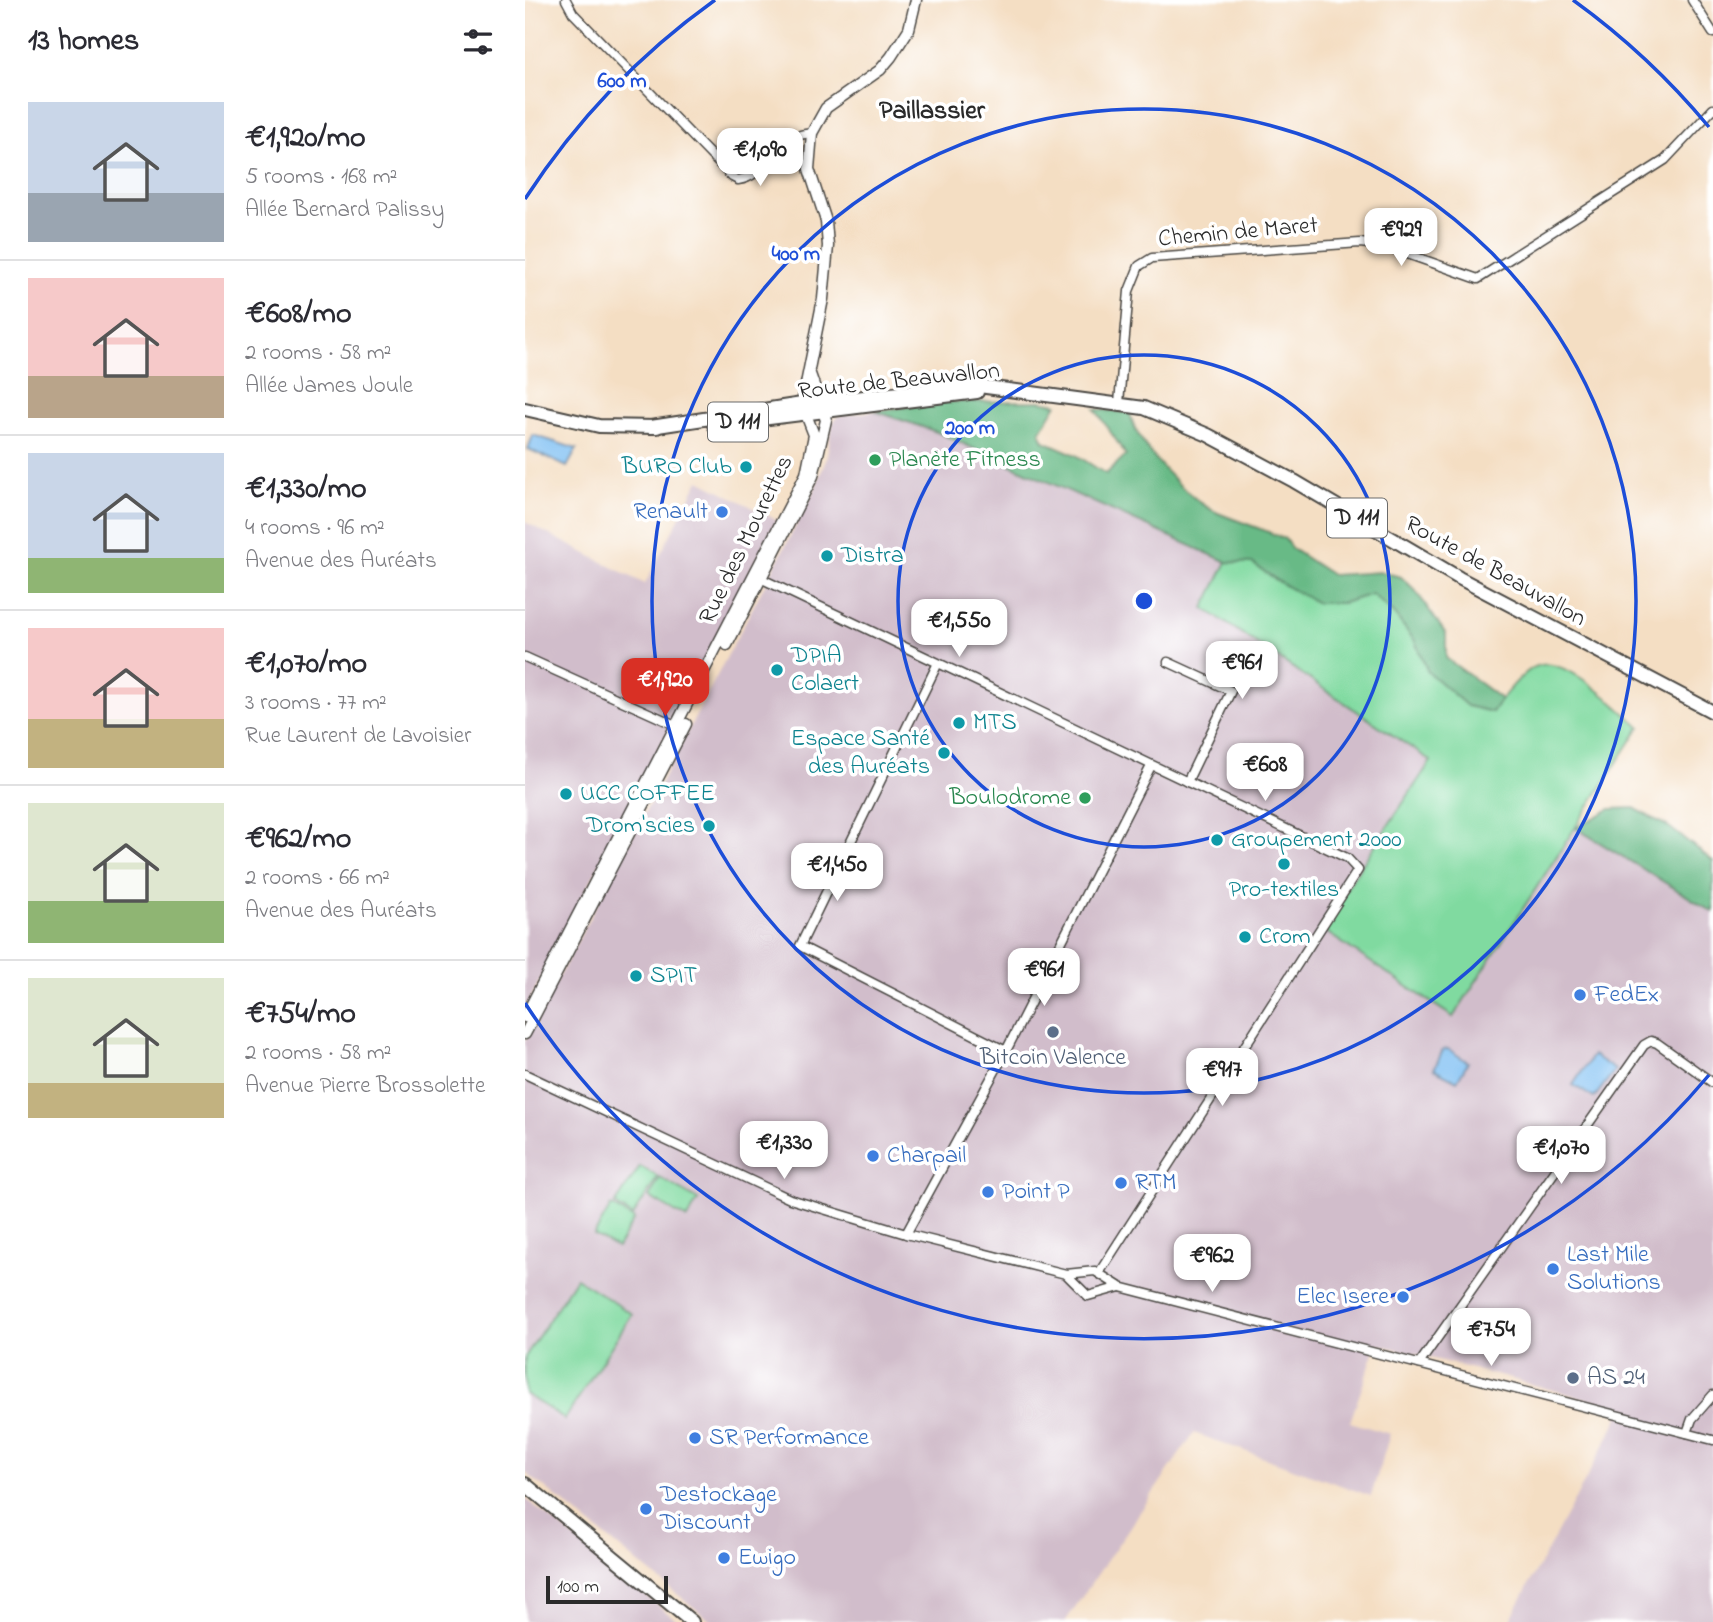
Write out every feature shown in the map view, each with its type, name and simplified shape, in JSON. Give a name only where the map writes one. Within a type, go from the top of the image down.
[{"type":"main road","name":"Route de Beauvallon","points":[[525,409],[599,426],[651,427],[975,392],[1026,391],[1119,404],[1154,412],[1208,435],[1294,481],[1469,584],[1713,712]]},
{"type":"main road","points":[[525,1484],[692,1622]]},
{"type":"street","points":[[566,0],[573,13],[642,87],[732,177],[738,180],[754,175],[773,147],[786,137],[812,133]]},
{"type":"street","points":[[804,409],[823,299],[828,246],[826,221],[809,169],[812,133],[826,108],[880,70],[891,57],[909,29],[916,0]]},
{"type":"street","points":[[1692,0],[1713,33]]},
{"type":"street","name":"Chemin de Maret","points":[[1119,404],[1129,290],[1139,265],[1152,258],[1360,243],[1385,246],[1478,279],[1665,160],[1713,109]]},
{"type":"street","points":[[810,372],[822,407]]},
{"type":"street","name":"Rue des Mourettes","points":[[758,577],[808,490],[824,434],[822,407]]},
{"type":"street","name":"Rue des Mourettes","points":[[525,1034],[758,577],[806,474],[814,435],[804,409]]},
{"type":"street","points":[[758,577],[937,665],[1347,858],[1358,870],[1102,1276],[1103,1291]]},
{"type":"street","points":[[525,657],[681,727]]},
{"type":"street","points":[[1168,662],[1231,691],[1187,782]]},
{"type":"street","points":[[937,665],[800,946],[1006,1051]]},
{"type":"street","name":"Rue des Mourettes","points":[[525,1017],[681,727]]},
{"type":"street","points":[[906,1234],[1006,1051],[1151,766]]},
{"type":"street","points":[[1419,1364],[1644,1045],[1657,1043],[1713,1083]]},
{"type":"street","points":[[525,1068],[530,1075],[762,1188],[819,1209],[1066,1274],[1083,1275],[1091,1271],[1120,1287],[1262,1321],[1713,1440]]},
{"type":"street","points":[[1066,1274],[1088,1296],[1096,1296],[1103,1291],[1120,1287]]},
{"type":"street","points":[[1080,1286],[1083,1275]]},
{"type":"street","points":[[1687,1433],[1692,1419],[1713,1395]]},
{"type":"shaded area","points":[[875,411],[937,432],[1227,562],[1204,608],[1431,761],[1358,870],[1453,1016],[1576,828],[1713,912],[1713,1622],[1509,1622],[1615,1425],[1621,1408],[1377,1344],[1350,1422],[1390,1434],[1371,1496],[1194,1433],[1065,1622],[712,1622],[525,1472],[525,1041],[813,493],[826,460],[833,422],[839,416]]},
{"type":"shaded area","points":[[699,480],[777,520],[525,1009],[525,522],[645,584]]},
{"type":"shaded area","points":[[525,1498],[532,1504],[679,1622],[525,1622]]},
{"type":"green space","points":[[1040,401],[1057,404],[1040,432],[1044,441],[1076,455],[1106,474],[1126,455],[1095,409],[1130,413],[1142,440],[1165,470],[1192,496],[1218,513],[1285,539],[1291,548],[1332,575],[1382,572],[1401,577],[1415,590],[1446,634],[1446,658],[1501,699],[1492,712],[1467,706],[1428,672],[1415,641],[1394,614],[1372,594],[1343,603],[1317,603],[1252,563],[1227,562],[937,432],[875,411],[945,402]]},
{"type":"green space","points":[[1227,562],[1252,563],[1284,585],[1343,603],[1372,594],[1394,614],[1415,641],[1428,672],[1492,712],[1506,693],[1531,669],[1549,665],[1577,675],[1606,696],[1640,727],[1453,1017],[1320,928],[1431,761],[1204,608]]},
{"type":"green space","points":[[1634,808],[1669,827],[1713,861],[1713,912],[1576,828],[1610,809]]},
{"type":"green space","points":[[640,1166],[658,1177],[633,1216],[615,1205]]},
{"type":"green space","points":[[660,1178],[698,1200],[687,1219],[649,1197]]},
{"type":"green space","points":[[611,1206],[634,1219],[617,1248],[594,1235]]},
{"type":"green space","points":[[576,1278],[632,1314],[565,1419],[525,1394],[525,1357]]},
{"type":"water","points":[[533,435],[577,449],[567,467],[528,449]]},
{"type":"water","points":[[1448,1049],[1468,1062],[1457,1081],[1434,1069],[1443,1050]]},
{"type":"water","points":[[1593,1055],[1615,1070],[1594,1098],[1573,1085]]},
{"type":"place","name":"Planète Fitness","points":[[875,460]]},
{"type":"place","name":"BURO Club","points":[[746,467]]},
{"type":"place","name":"Renault","points":[[722,512]]},
{"type":"place","name":"Distra","points":[[827,556]]},
{"type":"place","name":"DPIA Colaert","points":[[777,670]]},
{"type":"place","name":"MTS","points":[[959,723]]},
{"type":"place","name":"Espace Santé des Auréats","points":[[944,753]]},
{"type":"place","name":"UCC COFFEE","points":[[566,794]]},
{"type":"place","name":"Boulodrome","points":[[1085,798]]},
{"type":"place","name":"Drom'scies","points":[[709,826]]},
{"type":"place","name":"Groupement 2000","points":[[1217,840]]},
{"type":"place","name":"Pro-textiles","points":[[1284,864]]},
{"type":"place","name":"Crom","points":[[1245,937]]},
{"type":"place","name":"SPIT","points":[[636,976]]},
{"type":"place","name":"FedEx","points":[[1580,995]]},
{"type":"place","name":"Bitcoin Valence","points":[[1053,1032]]},
{"type":"place","name":"Charpail","points":[[873,1156]]},
{"type":"place","name":"RTM","points":[[1121,1183]]},
{"type":"place","name":"Point P","points":[[988,1192]]},
{"type":"place","name":"Last Mile Solutions","points":[[1553,1269]]},
{"type":"place","name":"Elec Isere","points":[[1403,1297]]},
{"type":"place","name":"AS 24","points":[[1573,1378]]},
{"type":"place","name":"SR Performance","points":[[695,1438]]},
{"type":"place","name":"Destockage Discount","points":[[646,1509]]},
{"type":"place","name":"Ewigo","points":[[724,1558]]},
{"type":"district","name":"Paillassier","points":[[932,112]]}]
